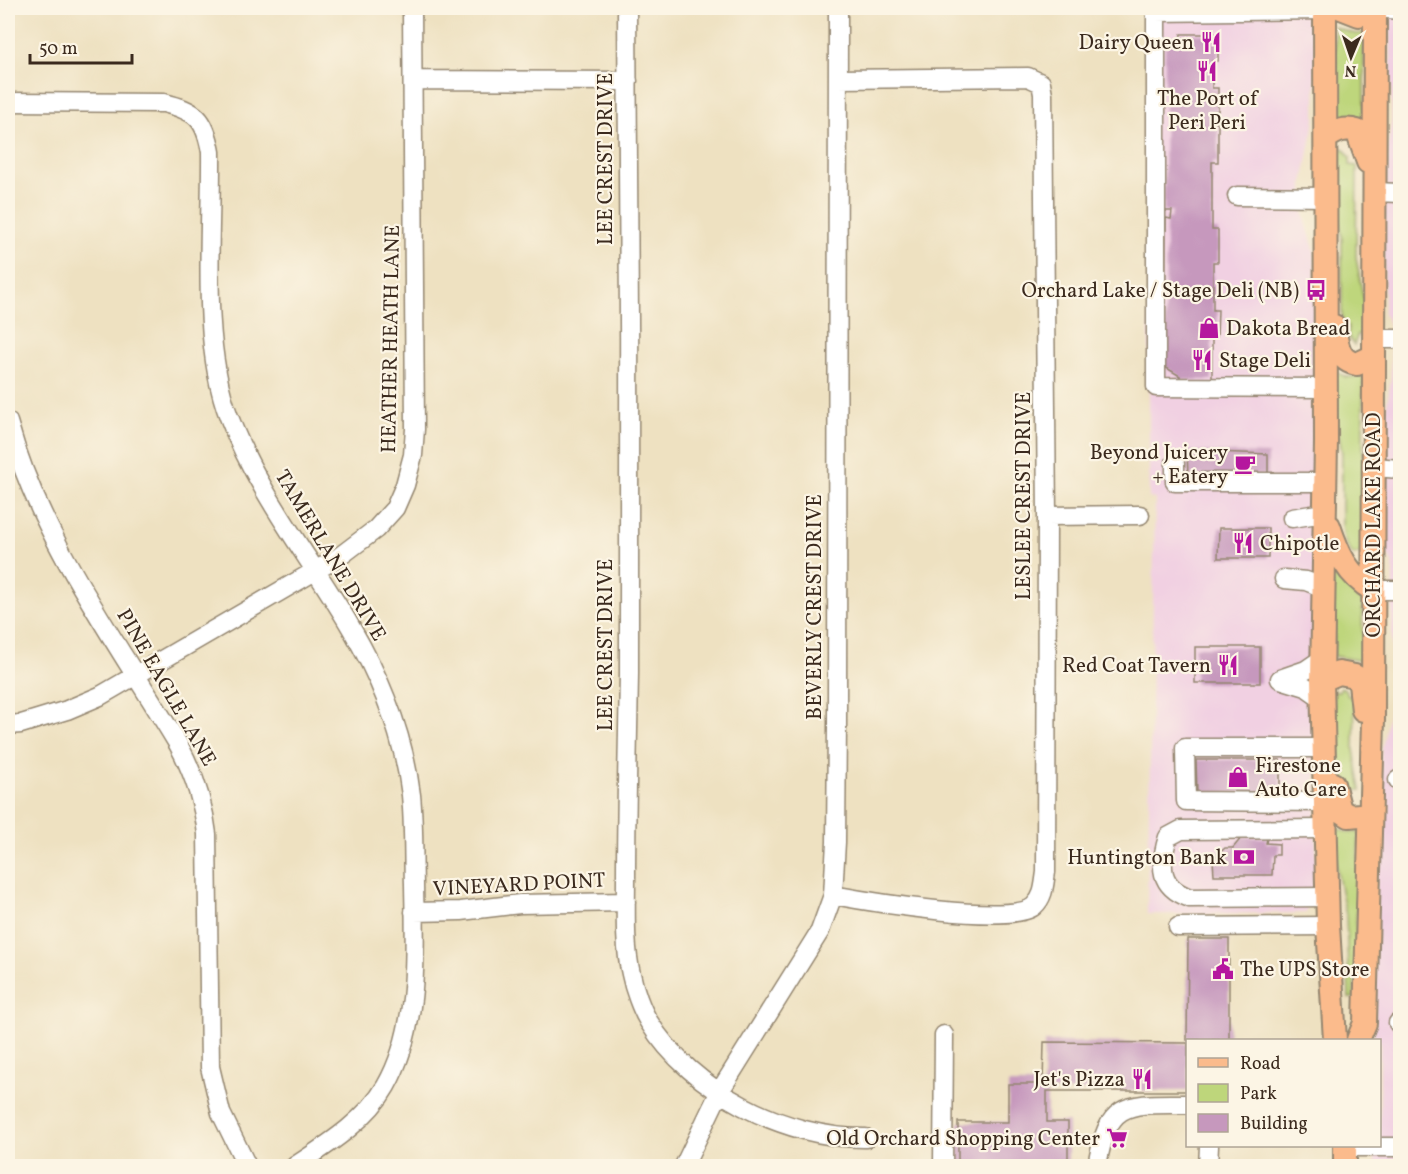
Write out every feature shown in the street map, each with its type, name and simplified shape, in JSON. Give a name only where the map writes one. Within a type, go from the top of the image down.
[{"type":"main road","points":[[1335,1039],[1328,926],[1322,679],[1326,388],[1326,138],[1331,8],[1359,15],[1375,8]]},
{"type":"main road","name":"ORCHARD LAKE ROAD","points":[[1361,1032],[1371,780],[1375,8]]},
{"type":"main road","points":[[1326,138],[1339,130],[1348,128],[1357,131],[1364,146],[1374,192]]},
{"type":"main road","points":[[1326,292],[1340,354],[1350,363],[1357,364],[1374,347]]},
{"type":"main road","points":[[1324,513],[1346,567],[1357,581],[1373,590]]},
{"type":"main road","points":[[1322,679],[1349,673],[1360,684],[1371,780]]},
{"type":"main road","points":[[1324,751],[1340,810],[1349,816],[1370,814]]},
{"type":"main road","points":[[1331,976],[1345,1024],[1357,1027],[1361,1032]]},
{"type":"street","name":"HEATHER HEATH LANE","points":[[8,725],[21,724],[67,710],[100,696],[137,676],[314,572],[376,529],[395,508],[405,485],[413,455],[416,317],[412,8]]},
{"type":"street","name":"LEE CREST DRIVE","points":[[627,8],[626,902],[630,974],[648,1021],[677,1058],[703,1080],[780,1123],[814,1134],[843,1139],[866,1138]]},
{"type":"street","name":"BEVERLY CREST DRIVE","points":[[684,1167],[720,1091],[762,1028],[820,931],[833,895],[837,724],[838,8]]},
{"type":"street","points":[[1326,388],[1156,387],[1156,12],[1331,8]]},
{"type":"street","points":[[1375,8],[1401,10]]},
{"type":"street","name":"LESLEE CREST DRIVE","points":[[833,895],[901,908],[1012,914],[1033,908],[1042,894],[1046,872],[1045,113],[1041,83],[1028,77],[838,79]]},
{"type":"street","points":[[414,80],[628,81]]},
{"type":"street","name":"TAMERLANE DRIVE","points":[[8,102],[164,103],[185,108],[201,120],[207,132],[211,152],[212,341],[228,417],[253,469],[358,642],[381,688],[402,749],[411,795],[414,912],[412,1003],[404,1040],[386,1087],[357,1121],[295,1167]]},
{"type":"street","points":[[1374,192],[1401,193]]},
{"type":"street","points":[[1237,196],[1326,196]]},
{"type":"street","points":[[1374,347],[1401,339]]},
{"type":"street","name":"PINE EAGLE LANE","points":[[8,422],[19,463],[38,506],[192,770],[204,805],[207,834],[210,1067],[221,1113],[247,1167]]},
{"type":"street","points":[[1175,463],[1175,482],[1325,482]]},
{"type":"street","points":[[1374,467],[1401,469]]},
{"type":"street","points":[[1292,518],[1324,513]]},
{"type":"street","points":[[1047,516],[1140,515]]},
{"type":"street","points":[[1284,579],[1306,581],[1324,588]]},
{"type":"street","points":[[1373,590],[1401,590]]},
{"type":"street","points":[[1324,751],[1185,748],[1186,801],[1325,802]]},
{"type":"street","points":[[1325,829],[1181,830],[1168,837],[1165,849],[1165,882],[1173,892],[1190,898],[1327,897]]},
{"type":"street","name":"VINEYARD POINT","points":[[414,912],[461,911],[520,904],[626,902]]},
{"type":"street","points":[[1178,927],[1328,926]]},
{"type":"street","points":[[943,1167],[944,1035]]},
{"type":"street","points":[[1096,1167],[1107,1128],[1121,1110],[1142,1104],[1186,1104]]},
{"type":"street","points":[[1208,1167],[1209,1147]]},
{"type":"street","points":[[1345,1153],[1401,1147]]},
{"type":"shaded area","points":[[1149,8],[1316,8],[1315,120],[1303,183],[1303,212],[1315,253],[1316,877],[1306,913],[1147,914],[1155,499],[1149,498]]},
{"type":"shaded area","points":[[1390,8],[1400,8],[1400,1166],[1375,1166],[1375,1147],[1381,1147],[1381,1039],[1374,1039],[1374,946],[1381,753],[1391,703],[1393,565],[1382,541],[1384,425],[1391,378],[1391,329],[1384,313],[1384,173],[1392,120]]},
{"type":"green space","points":[[1335,27],[1355,34],[1364,33],[1364,123],[1335,118]]},
{"type":"green space","points":[[1343,148],[1350,157],[1350,165],[1357,166],[1356,257],[1364,303],[1364,334],[1358,334],[1354,345],[1348,336],[1348,326],[1342,326],[1342,237],[1335,191],[1335,151]]},
{"type":"green space","points":[[1334,371],[1346,377],[1363,377],[1363,553],[1353,555],[1344,540],[1342,524],[1342,453],[1334,406]]},
{"type":"green space","points":[[1333,575],[1362,601],[1363,661],[1334,656]]},
{"type":"green space","points":[[1341,687],[1346,690],[1348,696],[1355,697],[1354,750],[1361,790],[1342,791],[1333,691],[1339,691]]},
{"type":"green space","points":[[1335,827],[1349,833],[1359,832],[1354,998],[1349,998],[1346,915],[1336,866]]},
{"type":"building","points":[[1181,34],[1218,34],[1218,61],[1212,61],[1212,88],[1218,88],[1218,111],[1212,111],[1212,122],[1218,122],[1218,162],[1212,162],[1212,230],[1218,230],[1218,262],[1213,262],[1213,310],[1218,310],[1217,337],[1212,337],[1212,380],[1180,380],[1180,376],[1165,367],[1166,218],[1171,219],[1172,211],[1164,211],[1165,46],[1180,38]]},
{"type":"building","points":[[1187,451],[1268,454],[1268,475],[1188,475]]},
{"type":"building","name":"Chipotle","points":[[1219,528],[1268,528],[1268,558],[1218,558]]},
{"type":"building","name":"Red Coat Tavern","points":[[1195,647],[1260,647],[1260,683],[1195,683]]},
{"type":"building","name":"Firestone Auto Care","points":[[1196,760],[1280,760],[1280,793],[1197,793]]},
{"type":"building","name":"Huntington Bank","points":[[1242,837],[1267,838],[1266,843],[1279,844],[1279,855],[1273,855],[1272,875],[1214,875],[1213,859],[1225,848],[1233,848]]},
{"type":"building","points":[[1188,939],[1229,939],[1229,1039],[1187,1039]]},
{"type":"building","points":[[1044,1042],[1186,1043],[1186,1091],[1047,1091],[1047,1122],[1068,1122],[1068,1166],[958,1166],[958,1122],[1008,1122],[1008,1084],[1043,1084]]},
{"type":"place","name":"Dairy Queen","points":[[1211,42]]},
{"type":"place","name":"The Port of Peri Peri","points":[[1207,71]]},
{"type":"place","name":"Orchard Lake / Stage Deli (NB)","points":[[1316,290]]},
{"type":"place","name":"Dakota Bread","points":[[1209,328]]},
{"type":"place","name":"Stage Deli","points":[[1202,360]]},
{"type":"place","name":"Beyond Juicery + Eatery","points":[[1245,464]]},
{"type":"place","name":"Chipotle","points":[[1243,543]]},
{"type":"place","name":"Red Coat Tavern","points":[[1228,665]]},
{"type":"place","name":"Firestone Auto Care","points":[[1238,777]]},
{"type":"place","name":"Huntington Bank","points":[[1244,857]]},
{"type":"place","name":"The UPS Store","points":[[1223,969]]},
{"type":"place","name":"Jet's Pizza","points":[[1142,1079]]},
{"type":"place","name":"Old Orchard Shopping Center","points":[[1117,1138]]}]
